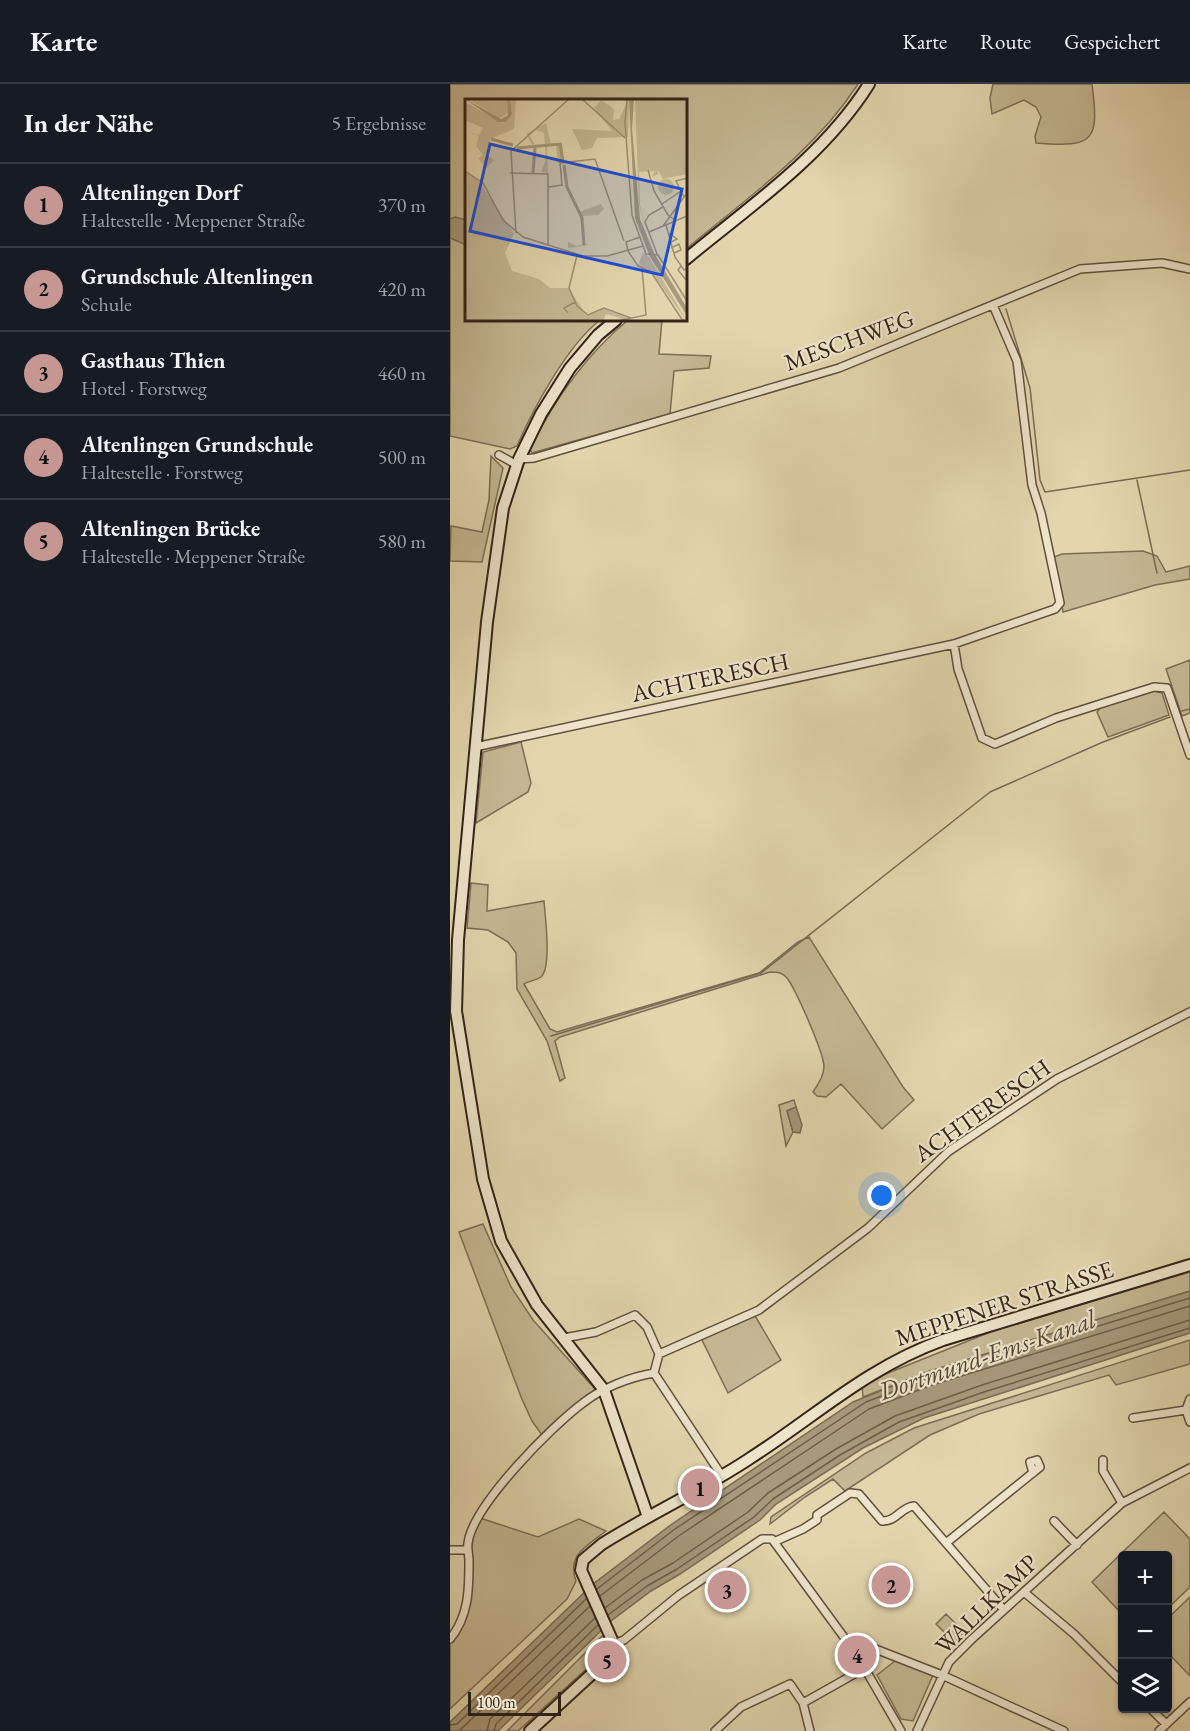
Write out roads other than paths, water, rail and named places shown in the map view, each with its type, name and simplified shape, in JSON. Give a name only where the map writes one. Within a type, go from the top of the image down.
[{"type":"main road","points":[[687,258],[805,160],[849,113],[869,84]]},
{"type":"main road","points":[[615,321],[598,335],[570,368],[541,414],[518,462],[503,508],[495,552],[453,995],[461,1052],[490,1208],[509,1260],[537,1305],[604,1390],[648,1517]]},
{"type":"main road","name":"MEPPENER STRASSE","points":[[612,1640],[584,1579],[581,1564],[588,1554],[748,1460],[857,1381],[906,1355],[963,1334],[1190,1265]]},
{"type":"main road","points":[[530,1731],[607,1660],[612,1640]]},
{"type":"street","name":"MESCHWEG","points":[[518,462],[839,368],[1080,269],[1162,263],[1190,269]]},
{"type":"street","name":"ACHTERESCH","points":[[475,747],[954,644],[1055,609],[1060,603],[1041,513],[1032,485],[1017,361],[993,305]]},
{"type":"street","points":[[499,455],[518,462]]},
{"type":"street","points":[[954,644],[958,669],[982,738],[995,744],[1056,718],[1154,687],[1167,688],[1190,755]]},
{"type":"street","name":"ACHTERESCH","points":[[659,1354],[759,1310],[868,1228],[949,1150],[1057,1079],[1190,1012]]},
{"type":"street","points":[[564,1338],[596,1332],[634,1316],[647,1327],[659,1354],[654,1373],[722,1476]]},
{"type":"street","points":[[450,1639],[461,1622],[467,1603],[468,1541],[479,1516],[513,1471],[584,1402],[604,1390],[654,1373]]},
{"type":"street","points":[[1190,1399],[1186,1410],[1190,1422]]},
{"type":"street","points":[[1133,1418],[1186,1410]]},
{"type":"street","points":[[1102,1460],[1103,1471],[1122,1503]]},
{"type":"street","name":"WALLKAMP","points":[[917,1731],[949,1662],[1122,1503],[1190,1468]]},
{"type":"street","points":[[946,1543],[1033,1473]]},
{"type":"street","points":[[612,1640],[624,1640],[707,1575],[762,1539],[776,1541],[803,1529],[817,1520],[818,1515],[850,1493],[855,1493],[882,1521],[891,1520],[908,1507],[914,1506],[1004,1610]]},
{"type":"street","points":[[1054,1521],[1077,1545]]},
{"type":"street","points":[[776,1541],[847,1640],[901,1731]]},
{"type":"street","points":[[450,1550],[468,1550]]},
{"type":"street","points":[[1024,1592],[1074,1634],[1118,1678]]},
{"type":"street","points":[[847,1640],[942,1675],[1064,1731]]},
{"type":"street","points":[[803,1703],[865,1668]]},
{"type":"street","points":[[720,1729],[741,1707],[790,1684],[803,1703],[810,1731]]},
{"type":"street","points":[[1159,1731],[1190,1702]]},
{"type":"street","points":[[1155,1713],[1166,1724]]},
{"type":"water","points":[[455,217],[465,220],[465,244],[450,238],[450,219]]},
{"type":"water","points":[[796,1107],[802,1125],[800,1133],[793,1132],[787,1111]]},
{"type":"water","name":"Dortmund-Ems-Kanal","points":[[1190,1291],[1190,1333],[924,1418],[863,1448],[776,1504],[760,1520],[651,1591],[611,1621],[498,1731],[450,1731],[450,1722],[593,1584],[672,1524],[853,1402],[927,1372]]},
{"type":"waterway","points":[[1006,309],[1030,388],[1040,480],[1045,492],[1190,470]]},
{"type":"waterway","points":[[1137,480],[1157,573]]},
{"type":"waterway","points":[[1182,711],[1190,709]]},
{"type":"waterway","points":[[551,1036],[761,973],[990,792],[1103,742],[1170,717]]},
{"type":"place","name":"Altenlingen Dorf","points":[[700,1488]]},
{"type":"place","name":"Grundschule Altenlingen","points":[[891,1585]]},
{"type":"place","name":"Gasthaus Thien","points":[[727,1590]]},
{"type":"place","name":"Altenlingen Grundschule","points":[[857,1655]]},
{"type":"place","name":"Altenlingen Brücke","points":[[607,1660]]}]
